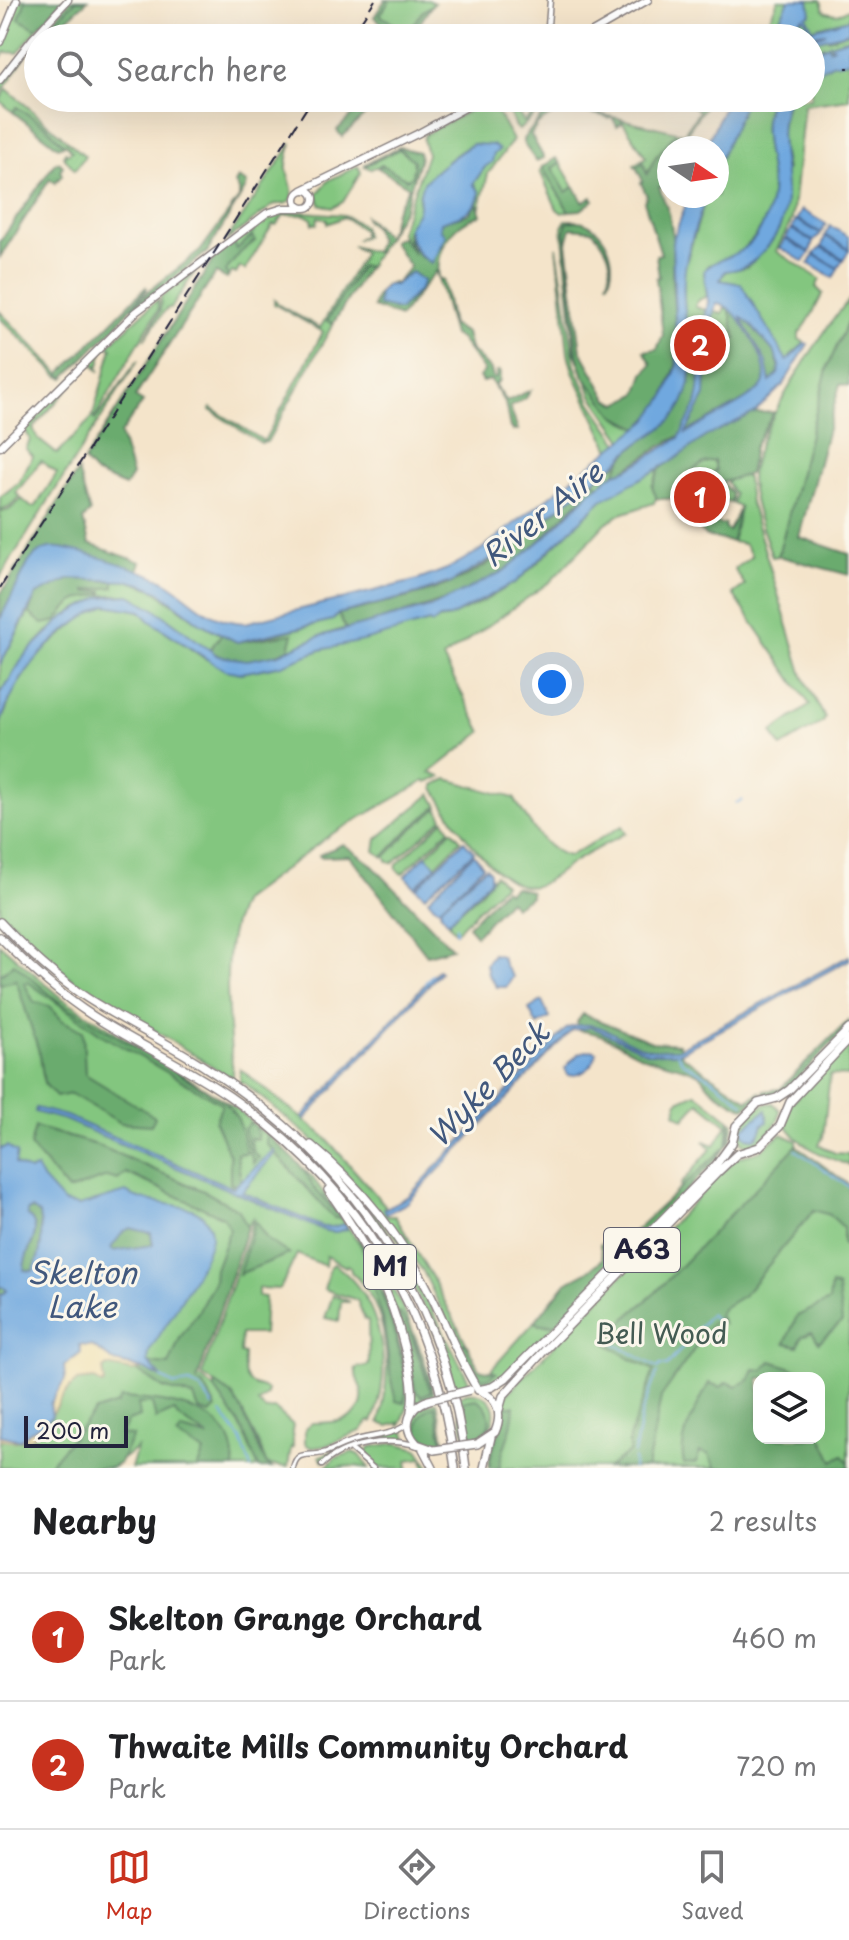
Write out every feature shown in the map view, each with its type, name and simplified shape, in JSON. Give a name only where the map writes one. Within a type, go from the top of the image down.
[{"type":"highway","name":"M1","points":[[0,922],[55,974],[85,997],[226,1081],[324,1156],[360,1192],[424,1280],[474,1390]]},
{"type":"highway","name":"M1","points":[[0,937],[32,969],[92,1015],[228,1095],[313,1168],[338,1194],[368,1233],[409,1302],[436,1375],[455,1468]]},
{"type":"highway","name":"A63","points":[[474,1390],[492,1387],[516,1368],[716,1165],[729,1149],[736,1126],[758,1103],[789,1090],[849,1029]]},
{"type":"highway","name":"A63","points":[[499,1410],[503,1396],[562,1332],[737,1154],[759,1147],[780,1126],[796,1095],[849,1039]]},
{"type":"highway","points":[[772,1099],[785,1114]]},
{"type":"highway","name":"M1","points":[[290,1129],[364,1211],[422,1306],[438,1342],[455,1402],[466,1468]]},
{"type":"highway","points":[[735,1135],[742,1146],[750,1150]]},
{"type":"highway","name":"M1","points":[[313,1168],[352,1223],[386,1288],[408,1363],[413,1396],[411,1411]]},
{"type":"highway","points":[[469,1376],[492,1387]]},
{"type":"highway","points":[[433,1468],[410,1435],[408,1423],[411,1411],[429,1400],[474,1390],[491,1397],[499,1410],[499,1421],[492,1435],[484,1468]]},
{"type":"highway","points":[[421,1447],[434,1450],[477,1444],[492,1435]]},
{"type":"main road","points":[[0,42],[17,0]]},
{"type":"main road","points":[[46,24],[68,0]]},
{"type":"main road","points":[[606,24],[648,0]]},
{"type":"main road","points":[[0,80],[24,49]]},
{"type":"main road","points":[[0,447],[136,312],[257,220],[283,208],[302,190],[457,112]]},
{"type":"main road","points":[[283,208],[312,205],[313,197],[324,179]]},
{"type":"main road","points":[[302,190],[313,197]]},
{"type":"main road","points":[[296,198],[299,206],[305,208]]},
{"type":"street","points":[[548,24],[550,0]]},
{"type":"street","points":[[293,1468],[299,1456],[306,1453],[314,1454],[361,1438],[398,1430],[408,1423]]},
{"type":"street","points":[[314,1454],[322,1467],[330,1458],[367,1445],[399,1442],[421,1447]]},
{"type":"street","points":[[365,1460],[367,1445]]},
{"type":"street","points":[[352,1450],[373,1468]]},
{"type":"green space","points":[[18,0],[26,0],[19,19],[28,24],[24,24],[24,45],[18,53],[5,52],[0,59],[0,48]]},
{"type":"green space","points":[[26,0],[63,0],[41,24],[28,24],[19,19]]},
{"type":"green space","points":[[70,0],[76,0],[53,24],[50,24]]},
{"type":"green space","points":[[76,0],[88,0],[61,24],[53,24]]},
{"type":"green space","points":[[385,0],[390,0],[380,15],[394,24],[383,24],[374,17]]},
{"type":"green space","points":[[390,0],[428,0],[434,3],[413,24],[394,24],[380,15]]},
{"type":"green space","points":[[778,0],[789,0],[776,24],[767,24]]},
{"type":"green space","points":[[809,0],[821,0],[824,11],[831,13],[840,13],[849,8],[849,19],[825,25],[795,24],[810,14]]},
{"type":"green space","points":[[432,5],[419,24],[413,24],[422,12]]},
{"type":"green space","points":[[849,32],[849,38],[830,44],[833,47],[825,47],[825,38]]},
{"type":"green space","points":[[24,55],[0,95],[0,83]]},
{"type":"green space","points":[[849,61],[849,99],[825,102],[825,67]]},
{"type":"green space","points":[[7,89],[24,104],[24,112],[34,112],[85,156],[75,170],[63,156],[66,151],[65,155],[72,151],[66,144],[16,107],[13,112],[1,102]]},
{"type":"green space","points":[[17,107],[46,126],[64,145],[58,147],[13,112]]},
{"type":"green space","points":[[355,112],[368,112],[342,137],[337,130]]},
{"type":"green space","points":[[467,112],[497,112],[513,140],[488,174],[480,207],[477,203],[480,192],[473,184],[485,167],[473,144],[433,174],[422,189],[418,213],[407,232],[413,254],[400,232],[427,154],[423,139],[425,134]]},
{"type":"green space","points":[[509,112],[517,112],[524,122],[538,112],[519,130]]},
{"type":"green space","points":[[545,112],[557,112],[538,124],[531,135],[544,158],[536,161],[523,139]]},
{"type":"green space","points":[[586,112],[592,112],[621,119],[623,122],[617,126],[612,117]]},
{"type":"green space","points":[[701,112],[684,136],[674,136],[677,132],[684,133]]},
{"type":"green space","points":[[741,112],[767,112],[766,146],[771,177],[769,209],[762,226],[746,247],[733,256],[708,265],[704,274],[707,296],[697,301],[695,307],[723,314],[725,307],[729,310],[755,352],[692,359],[684,317],[684,270],[702,208],[729,208],[729,139]]},
{"type":"green space","points":[[785,112],[803,112],[792,220],[776,251],[820,279],[816,287],[823,294],[799,333],[799,339],[805,343],[787,362],[741,285],[720,280],[726,271],[747,267],[763,252],[786,170],[780,133]]},
{"type":"green space","points":[[621,119],[677,132],[674,136],[657,136],[657,156],[647,175],[643,163],[634,165],[646,157]]},
{"type":"green space","points":[[292,143],[287,171],[292,198],[284,204],[275,204],[226,241]]},
{"type":"green space","points":[[399,147],[419,152],[420,158],[404,209],[377,253],[374,250],[379,241],[365,216],[386,236],[395,211],[409,187],[378,168],[382,165],[407,179],[412,176],[414,161],[399,149],[365,164]]},
{"type":"green space","points":[[399,149],[414,160],[412,177],[407,179],[382,165],[370,169],[365,166]]},
{"type":"green space","points":[[657,156],[657,208],[667,208],[673,236],[672,282],[678,360],[665,396],[639,428],[616,417],[584,377],[577,355],[565,230],[567,223],[578,221],[589,224],[605,240],[610,251],[611,273],[607,283],[610,261],[602,242],[592,230],[571,228],[567,243],[581,351],[608,399],[618,404],[637,394],[644,374],[652,364],[644,351],[657,349],[663,335],[656,278],[659,277],[656,255],[661,254],[644,201],[647,196],[641,183],[643,181],[636,167],[643,162],[647,174]]},
{"type":"green space","points":[[556,158],[560,163],[552,168],[566,192],[575,187],[583,202],[592,197],[594,200],[581,210],[569,211],[542,167]]},
{"type":"green space","points":[[55,163],[63,166],[60,170],[62,175],[55,183],[50,179],[0,257],[3,237]]},
{"type":"green space","points":[[560,163],[574,187],[566,192],[552,168]]},
{"type":"green space","points":[[358,166],[361,172],[343,202],[332,208],[320,204],[317,194],[329,180]]},
{"type":"green space","points":[[542,167],[569,211],[562,213],[557,209],[540,171]]},
{"type":"green space","points":[[238,178],[247,183],[246,188],[207,252],[133,308],[149,291],[200,251],[239,198],[235,183]]},
{"type":"green space","points":[[477,203],[481,215],[462,224],[443,248],[439,279],[443,279],[452,325],[466,333],[470,349],[491,370],[493,378],[500,371],[500,380],[495,385],[507,401],[531,390],[526,398],[510,407],[518,430],[510,428],[505,403],[490,380],[482,382],[479,377],[484,371],[460,339],[453,335],[436,271],[400,317],[373,307],[385,285],[397,282],[410,267],[392,241],[402,237],[414,254],[408,243],[409,235],[411,246],[422,258],[441,222],[469,214]],"holes":[[[411,272],[423,281],[403,306],[394,310],[389,306],[395,285]]]},
{"type":"green space","points":[[290,211],[344,215],[363,226],[365,236],[356,240],[363,236],[363,230],[344,217],[327,224],[327,219],[318,217],[317,224],[313,224],[312,219],[305,215],[284,215],[276,225],[273,224],[245,270],[240,267],[236,274],[232,272],[229,276],[224,273],[240,253],[233,242],[249,230],[251,234],[254,232],[253,227],[267,217]]},
{"type":"green space","points":[[566,220],[574,220],[567,223],[565,230],[577,355],[616,417],[639,428],[623,440],[592,395],[575,353],[562,227]]},
{"type":"green space","points":[[252,236],[255,241],[240,253],[225,272],[229,276],[227,279],[216,273],[135,397],[143,402],[120,434],[132,475],[125,486],[96,474],[84,461],[217,254],[233,242],[237,249]]},
{"type":"green space","points":[[352,246],[377,253],[367,268],[360,266],[328,320],[333,324],[267,442],[261,443],[210,410],[264,441],[323,332],[274,304],[274,300],[320,328],[364,253]]},
{"type":"green space","points":[[557,247],[575,366],[591,402],[619,443],[610,450],[573,372],[568,353]]},
{"type":"green space","points":[[361,266],[367,268],[333,324],[327,321]]},
{"type":"green space","points":[[196,270],[172,307],[166,309],[144,340],[160,311],[161,297]]},
{"type":"green space","points":[[146,287],[115,327],[64,378],[60,374]]},
{"type":"green space","points":[[158,299],[158,310],[95,420],[138,360],[0,577],[0,512],[9,510],[22,499],[31,507],[36,506],[57,473],[41,461],[16,493],[20,497],[0,510],[0,497],[18,483],[33,456],[26,449],[30,440],[24,427],[82,370],[33,428],[38,439],[57,454],[92,418],[112,348],[108,346]]},
{"type":"green space","points":[[849,300],[849,319],[828,366],[778,556],[772,557],[754,498],[751,478],[754,461],[790,386],[822,335]]},
{"type":"green space","points":[[732,307],[775,353],[780,368],[774,380],[752,396],[615,473],[629,451],[662,427],[681,405],[690,380],[694,324],[703,327],[708,336],[707,344],[736,339],[729,308]]},
{"type":"green space","points":[[0,312],[64,378],[58,376],[0,318]]},
{"type":"green space","points":[[849,319],[849,386],[840,384],[799,537],[849,554],[849,575],[778,556],[828,366]]},
{"type":"green space","points":[[104,349],[98,369],[100,372],[93,365],[94,359]]},
{"type":"green space","points":[[774,412],[754,447],[749,474],[668,499],[657,499],[652,487],[660,469],[706,436],[754,413]],"holes":[[[714,461],[716,471],[692,483],[688,474],[704,463]]]},
{"type":"green space","points":[[658,438],[590,492],[504,571],[469,590],[320,636],[279,654],[247,660],[218,656],[159,612],[130,595],[106,595],[75,610],[47,632],[25,655],[0,695],[0,665],[32,606],[75,579],[130,581],[152,589],[200,623],[233,641],[265,637],[332,620],[338,614],[417,595],[462,578],[512,546],[608,471]]},
{"type":"green space","points":[[714,460],[716,470],[692,484],[688,474]]},
{"type":"green space","points":[[660,469],[652,486],[657,495],[654,503],[621,514],[606,523],[551,581],[443,658],[482,732],[430,773],[441,777],[427,783],[425,781],[330,835],[242,901],[234,922],[227,966],[233,1079],[73,980],[35,949],[0,913],[1,723],[14,690],[39,654],[86,615],[106,605],[140,611],[204,658],[241,673],[277,666],[320,650],[450,617],[484,601],[516,582],[602,500]]},
{"type":"green space","points":[[78,471],[90,513],[83,519],[89,544],[141,562],[138,571],[60,548],[29,562],[0,619],[0,595]]},
{"type":"green space","points":[[743,476],[747,478],[750,502],[803,676],[825,718],[781,747],[772,732],[810,705],[733,594],[745,585],[734,569],[752,556],[744,544],[732,542],[740,507],[733,504],[734,494],[726,481]]},
{"type":"green space","points":[[593,480],[599,486],[577,503],[528,552],[498,575],[436,603],[347,630],[338,614],[416,595],[461,579],[512,547]]},
{"type":"green space","points":[[722,483],[731,493],[731,503],[722,500],[716,508],[711,506],[701,513],[682,501],[692,497],[701,500],[705,495],[701,493],[678,499],[680,496]]},
{"type":"green space","points":[[682,501],[714,522],[725,524],[725,529],[729,531],[740,507],[732,542],[705,536],[679,503]]},
{"type":"green space","points":[[63,581],[114,581],[114,587],[86,590],[103,591],[103,594],[76,601],[57,621],[43,624],[29,613],[36,595]]},
{"type":"green space","points":[[222,634],[237,642],[293,634],[289,649],[259,659],[238,660],[209,650]]},
{"type":"green space","points":[[447,779],[514,798],[544,841],[569,856],[622,826],[626,833],[578,859],[545,882],[535,886],[521,885],[491,866],[451,816],[434,788],[434,785]]},
{"type":"green space","points":[[431,794],[438,806],[408,830],[383,857],[375,851],[377,839]]},
{"type":"green space","points":[[438,808],[443,818],[393,863],[388,862],[385,857]]},
{"type":"green space","points":[[444,820],[450,829],[402,874],[396,869],[397,864]]},
{"type":"green space","points":[[452,830],[461,840],[415,887],[405,876]]},
{"type":"green space","points":[[343,844],[370,863],[452,948],[427,955],[350,856],[320,857]]},
{"type":"green space","points":[[495,875],[504,884],[456,932],[449,924],[451,919]]},
{"type":"green space","points":[[514,887],[530,891],[531,896],[514,907],[509,900],[476,935],[468,926],[504,889],[508,892]]},
{"type":"green space","points":[[0,944],[62,998],[236,1108],[312,1177],[360,1244],[388,1303],[405,1364],[410,1401],[400,1426],[399,1423],[388,1426],[379,1423],[386,1384],[386,1363],[381,1323],[374,1304],[347,1265],[326,1256],[325,1266],[297,1254],[280,1289],[258,1288],[258,1296],[265,1297],[263,1334],[241,1334],[240,1353],[244,1354],[245,1376],[250,1383],[267,1390],[267,1395],[258,1403],[265,1410],[275,1409],[293,1425],[293,1447],[288,1467],[267,1465],[242,1414],[225,1392],[202,1375],[254,1216],[247,1227],[198,1376],[230,1404],[263,1465],[254,1468],[215,1468],[204,1453],[197,1468],[131,1468],[137,1448],[111,1468],[0,1468]],"holes":[[[381,1290],[397,1341],[406,1393],[405,1402],[392,1385],[380,1305]]]},
{"type":"green space","points":[[14,963],[57,1000],[224,1101],[238,1119],[247,1153],[237,1154],[241,1182],[237,1186],[230,1183],[230,1156],[215,1122],[222,1104],[102,1035],[28,982],[24,983],[34,1002],[49,1006],[63,1021],[83,1031],[85,1074],[155,1117],[151,1125],[121,1123],[71,1094],[56,1097],[44,1083],[40,1055],[16,980],[0,984],[0,975]]},
{"type":"green space","points":[[583,1014],[652,1042],[679,1044],[682,1056],[748,1100],[760,1092],[762,1095],[745,1108],[737,1105],[712,1089],[697,1073],[642,1056],[596,1034],[579,1031],[577,1022]]},
{"type":"green space","points":[[849,1020],[849,1026],[785,1091],[765,1096],[764,1091],[780,1089]]},
{"type":"green space","points":[[849,1039],[849,1076],[830,1075],[823,1137],[819,1145],[835,1153],[849,1154],[849,1165],[803,1143],[784,1121],[787,1108]]},
{"type":"green space","points":[[240,1069],[324,1136],[385,1205],[386,1216],[395,1216],[432,1277],[466,1343],[460,1345],[479,1377],[496,1373],[491,1370],[535,1321],[539,1325],[556,1324],[500,1379],[488,1383],[475,1379],[423,1271],[348,1176],[307,1135],[244,1083],[240,1083]]},
{"type":"green space","points":[[696,1093],[734,1123],[731,1141],[686,1191],[680,1185],[711,1149],[704,1141],[715,1145],[727,1125],[699,1102],[684,1119],[675,1113],[678,1101]]},
{"type":"green space","points":[[773,1103],[780,1110],[776,1125],[756,1144],[745,1144],[738,1133],[744,1120],[758,1108]]},
{"type":"green space","points":[[727,1118],[731,1123],[729,1143],[715,1161],[556,1324],[539,1325],[535,1321],[566,1283],[603,1259],[600,1245],[603,1242],[613,1251],[727,1145]]},
{"type":"green space","points":[[250,1122],[256,1126],[258,1139],[250,1138],[253,1152],[259,1157],[253,1163],[244,1129]]},
{"type":"green space","points":[[35,1127],[97,1145],[206,1192],[239,1210],[247,1227],[197,1381],[205,1387],[216,1408],[210,1414],[199,1410],[194,1397],[163,1388],[136,1370],[147,1363],[169,1365],[180,1338],[214,1282],[215,1269],[230,1229],[223,1217],[126,1173],[118,1180],[107,1177],[68,1191],[30,1146]]},
{"type":"green space","points":[[267,1134],[300,1165],[313,1187],[342,1219],[334,1218],[266,1143]]},
{"type":"green space","points":[[782,1134],[797,1141],[797,1146],[849,1185],[849,1468],[489,1468],[490,1446],[498,1433],[504,1397],[735,1159],[761,1150]]},
{"type":"green space","name":"Bell Wood","points":[[796,1146],[849,1185],[849,1244],[843,1244],[843,1227],[830,1215],[814,1210],[744,1295],[723,1308],[719,1314],[723,1323],[716,1318],[661,1397],[647,1468],[608,1468],[629,1452],[629,1438],[654,1370],[606,1343],[625,1319],[655,1293]]},
{"type":"green space","points":[[351,1186],[404,1255],[472,1387],[455,1390],[436,1335],[412,1283]]},
{"type":"green space","points":[[32,1209],[39,1214],[41,1236],[33,1271],[24,1270],[35,1234],[33,1221],[27,1215],[27,1211]]},
{"type":"green space","points":[[346,1212],[387,1277],[419,1346],[434,1394],[415,1403],[397,1314]],"holes":[[[399,1313],[418,1350],[431,1391],[421,1396]]]},
{"type":"green space","points":[[255,1221],[268,1240],[289,1254],[239,1274]]},
{"type":"green space","points":[[130,1228],[151,1233],[153,1245],[113,1251],[111,1248],[122,1232]]},
{"type":"green space","points":[[334,1264],[363,1295],[373,1315],[380,1336],[383,1380],[372,1422],[369,1421],[361,1431],[312,1448],[305,1444],[305,1429],[312,1423],[328,1423],[353,1416],[361,1403],[362,1393],[356,1368],[369,1365],[368,1320],[365,1320],[357,1300],[324,1289],[330,1267]]},
{"type":"green space","points":[[375,1277],[402,1361],[406,1393],[403,1403],[396,1401],[392,1385],[383,1318],[370,1279]]},
{"type":"green space","points":[[831,1285],[838,1288],[842,1322],[819,1342],[812,1332],[802,1336],[798,1346],[785,1343],[797,1316],[829,1301]]},
{"type":"green space","points":[[333,1295],[350,1302],[341,1302],[339,1321],[325,1318]]},
{"type":"green space","points":[[400,1313],[408,1325],[431,1392],[422,1396],[416,1392]]},
{"type":"green space","points":[[466,1343],[479,1369],[496,1373],[488,1379],[479,1377],[459,1345]]},
{"type":"green space","points":[[771,1361],[798,1372],[753,1372],[753,1444],[825,1444],[833,1461],[843,1455],[849,1468],[716,1468],[708,1454],[700,1452],[696,1463],[684,1464],[686,1433],[709,1383],[721,1387],[727,1382],[737,1386],[749,1380],[754,1369],[763,1370]]},
{"type":"green space","points":[[216,1384],[232,1395],[240,1407],[267,1465],[272,1468],[259,1468],[241,1427],[214,1388]]},
{"type":"green space","points":[[467,1393],[479,1394],[487,1399],[493,1406],[494,1414],[493,1423],[487,1431],[466,1441],[457,1397]]},
{"type":"green space","points":[[120,1398],[177,1405],[212,1420],[225,1432],[232,1448],[234,1468],[197,1468],[204,1452],[177,1436],[182,1430],[208,1437],[174,1411],[156,1419],[152,1404],[138,1404],[140,1417],[128,1421],[121,1435],[133,1436],[119,1464],[111,1468],[46,1468],[95,1411],[117,1404]]},
{"type":"green space","points":[[477,1399],[487,1409],[489,1422],[484,1433],[471,1439],[463,1401]]},
{"type":"green space","points":[[437,1402],[445,1445],[424,1442],[412,1426],[414,1416],[420,1409]]},
{"type":"green space","points":[[435,1406],[443,1442],[435,1444],[419,1435],[418,1426],[420,1417]]},
{"type":"green space","points":[[504,1406],[514,1406],[512,1424],[499,1468],[489,1468],[502,1422]]},
{"type":"green space","points":[[404,1430],[408,1441],[375,1441],[341,1450],[323,1461],[320,1456],[357,1442]]},
{"type":"green space","points":[[396,1443],[418,1449],[430,1468],[425,1468],[423,1458],[407,1460],[408,1468],[378,1468],[366,1453],[370,1447]]},
{"type":"green space","points":[[353,1452],[369,1468],[325,1468],[335,1458]]},
{"type":"sand","points":[[79,1345],[92,1346],[115,1362],[144,1369],[132,1371],[107,1366],[103,1369],[105,1383],[102,1385],[94,1379],[77,1381],[52,1415],[50,1404],[64,1380],[64,1366],[81,1353]]},
{"type":"sand","points":[[50,1417],[39,1432],[29,1438],[17,1441],[0,1439],[0,1435],[19,1440]]},
{"type":"water","points":[[789,0],[809,0],[811,14],[806,16],[810,24],[803,17],[794,24],[778,24]]},
{"type":"water","points":[[849,19],[849,32],[825,38],[825,26]]},
{"type":"water","points":[[849,38],[849,61],[825,68],[825,46],[833,47],[830,44]]},
{"type":"water","points":[[722,112],[741,112],[729,139],[729,136],[711,136]]},
{"type":"water","name":"River Aire","points":[[767,112],[785,112],[781,137],[786,194],[784,213],[777,233],[763,252],[746,266],[725,271],[720,280],[741,284],[787,361],[805,343],[808,344],[783,385],[754,413],[706,436],[674,460],[602,500],[516,582],[450,617],[320,650],[282,665],[241,673],[225,670],[210,661],[149,620],[141,611],[106,605],[71,627],[40,654],[16,687],[0,725],[0,695],[25,655],[64,617],[101,597],[130,595],[159,612],[218,656],[247,660],[279,654],[320,636],[434,606],[504,571],[615,473],[628,469],[679,438],[696,405],[699,391],[708,302],[704,271],[745,248],[759,232],[768,213],[771,179],[765,131]],"holes":[[[716,304],[734,313],[761,356],[765,378],[750,396],[685,434],[705,396],[707,344]],[[740,316],[775,353],[780,365],[778,374],[770,382],[766,362]]]},
{"type":"water","points":[[473,144],[493,145],[499,150],[473,184],[480,192],[475,205],[466,213],[441,222],[440,229],[446,235],[432,263],[416,249],[408,228],[418,211],[421,189],[437,169]]},
{"type":"water","points":[[685,208],[702,208],[685,269],[684,298],[691,365],[686,397],[677,413],[664,426],[633,447],[502,552],[449,584],[338,614],[333,620],[237,642],[200,623],[160,592],[145,585],[130,581],[70,579],[36,595],[0,665],[0,619],[29,562],[49,548],[88,554],[142,571],[164,581],[210,614],[245,623],[418,580],[447,569],[479,551],[647,421],[665,396],[677,367],[672,242]]},
{"type":"water","points":[[802,210],[826,224],[821,233],[797,219]]},
{"type":"water","points":[[796,220],[821,234],[814,241],[792,228]]},
{"type":"water","points":[[830,226],[849,237],[849,249],[825,235]]},
{"type":"water","points":[[791,229],[813,242],[810,252],[786,238]]},
{"type":"water","points":[[825,236],[849,250],[844,259],[822,246]]},
{"type":"water","points":[[785,239],[810,253],[804,262],[780,248]]},
{"type":"water","points":[[821,247],[843,260],[838,268],[814,254]]},
{"type":"water","points":[[814,255],[838,269],[833,278],[809,264]]},
{"type":"water","points":[[411,272],[423,281],[419,290],[399,310],[378,305],[379,293],[386,285],[395,285]]},
{"type":"water","points":[[464,841],[474,852],[425,896],[416,888]]},
{"type":"water","points":[[474,854],[483,866],[440,908],[486,867],[490,880],[448,922],[441,910],[428,899]]},
{"type":"water","points":[[426,855],[436,866],[415,887],[405,876]]},
{"type":"water","points":[[493,954],[501,956],[513,977],[506,987],[497,987],[488,974],[486,964]]},
{"type":"water","points":[[849,956],[849,960],[679,1053],[648,1053],[592,1027],[572,1030],[407,1203],[386,1214],[384,1209],[409,1196],[566,1029],[588,1025],[646,1048],[678,1049]]},
{"type":"water","points":[[438,970],[440,972],[434,979],[304,1120],[303,1116]]},
{"type":"water","points":[[542,1001],[550,1018],[537,1025],[529,1009]]},
{"type":"water","points":[[597,1052],[590,1066],[583,1072],[568,1075],[565,1068],[579,1053]]},
{"type":"water","points":[[36,1108],[66,1116],[233,1188],[274,1150],[275,1153],[242,1192],[323,1227],[345,1224],[347,1229],[325,1231],[65,1120],[35,1112]]},
{"type":"water","points":[[766,1110],[768,1122],[763,1124],[756,1137],[747,1138],[744,1128]]},
{"type":"water","name":"Skelton Lake","points":[[7,1146],[17,1153],[15,1164],[29,1171],[36,1168],[64,1203],[79,1206],[126,1192],[196,1211],[206,1220],[211,1233],[203,1261],[149,1352],[148,1362],[162,1378],[144,1369],[115,1362],[92,1346],[79,1345],[81,1353],[64,1366],[65,1380],[50,1404],[52,1416],[19,1440],[0,1435],[0,1296],[7,1290],[0,1286],[0,1149]],"holes":[[[32,1209],[39,1214],[41,1236],[33,1271],[24,1270],[35,1234],[33,1221],[27,1215],[27,1211]],[[130,1228],[151,1233],[153,1245],[113,1251],[111,1248]]]},
{"type":"waterway","points":[[736,803],[742,800]]},
{"type":"waterway","points":[[456,926],[456,932]]},
{"type":"waterway","points":[[425,983],[432,975]]},
{"type":"waterway","points":[[677,1053],[683,1063],[707,1076],[744,1104]]},
{"type":"waterway","points":[[796,1150],[849,1187]]},
{"type":"waterway","points":[[614,1340],[615,1344],[658,1368],[660,1365],[667,1366],[710,1314],[717,1322]]},
{"type":"waterway","points":[[634,1454],[642,1412],[657,1373]]},
{"type":"waterway","points":[[162,1378],[175,1385],[190,1383],[201,1389],[213,1406]]},
{"type":"waterway","points":[[221,1413],[241,1439],[251,1468]]},
{"type":"waterway","points":[[633,1468],[634,1459]]},
{"type":"railway","points":[[359,24],[375,0]]},
{"type":"railway","points":[[0,588],[304,112]]},
{"type":"place","name":"Thwaite Mills Community Orchard","points":[[700,345]]},
{"type":"place","name":"Skelton Grange Orchard","points":[[700,497]]},
{"type":"water label","name":"Wyke Beck","points":[[489,1085]]}]
